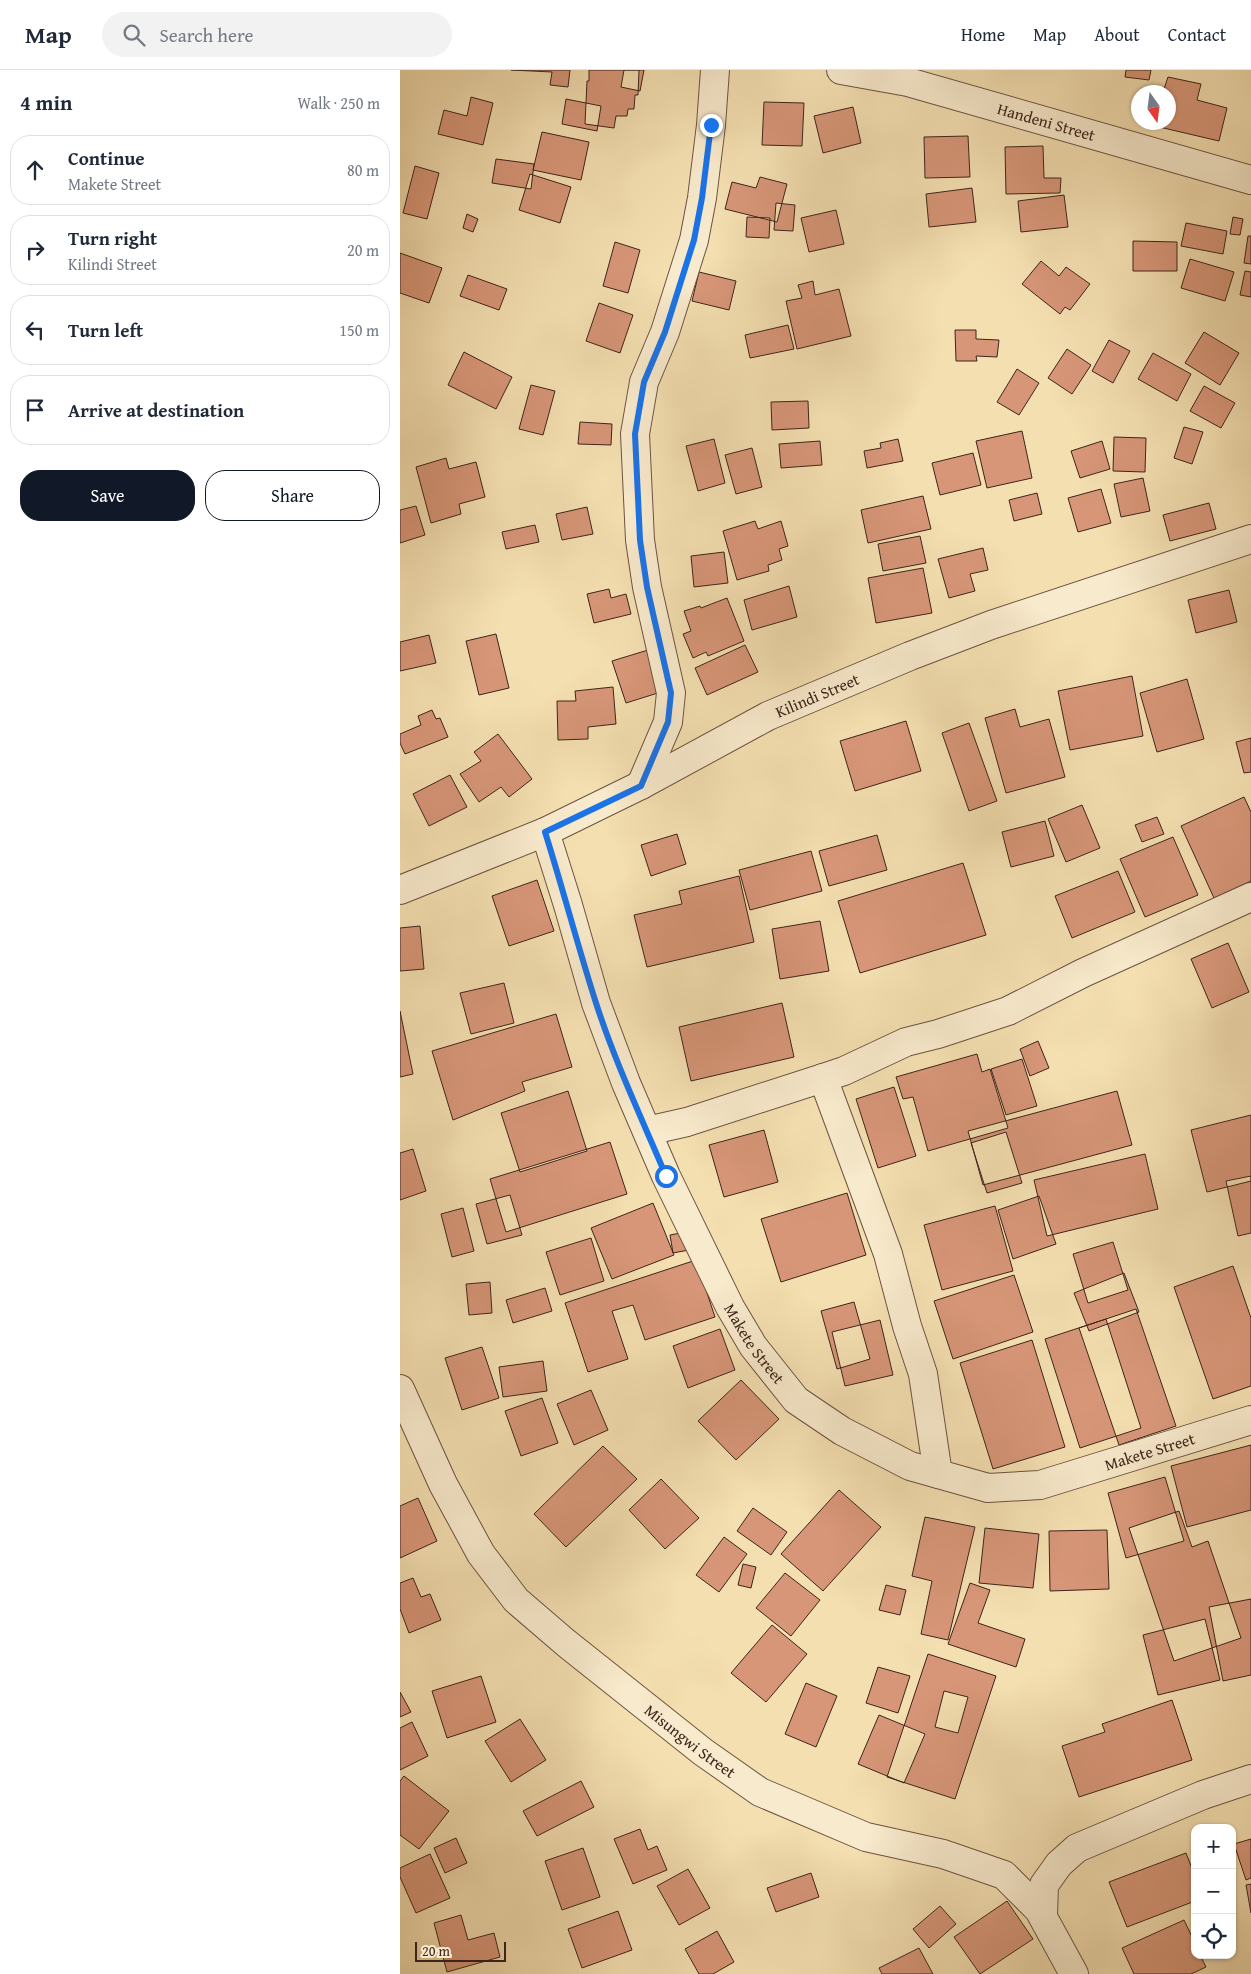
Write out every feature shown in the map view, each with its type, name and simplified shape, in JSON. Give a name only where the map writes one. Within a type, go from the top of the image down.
[{"type":"street","points":[[641,786],[668,722],[671,693],[647,587],[640,540],[635,434],[644,382],[665,332],[694,240],[702,198],[711,125],[715,70]]},
{"type":"street","name":"Handeni Street","points":[[841,70],[908,82],[1251,180]]},
{"type":"street","name":"Kilindi Street","points":[[400,890],[545,832],[641,786],[768,716],[910,656],[991,625],[1251,539]]},
{"type":"street","name":"Makete Street","points":[[545,832],[596,1004],[626,1083],[666,1176],[730,1307],[753,1346],[796,1400],[851,1435],[910,1466],[988,1488],[1040,1485],[1251,1420]]},
{"type":"street","points":[[647,1131],[695,1119],[823,1078],[844,1071],[906,1042],[938,1034],[1008,1011],[1082,973],[1251,897]]},
{"type":"street","points":[[823,1078],[888,1254],[907,1326],[923,1374],[938,1474]]},
{"type":"street","name":"Misungwi Street","points":[[400,1389],[443,1484],[481,1554],[516,1600],[574,1650],[702,1752],[760,1792],[866,1838],[943,1854],[1004,1875],[1043,1915],[1068,1962]]},
{"type":"street","points":[[1043,1915],[1044,1885],[1059,1864],[1077,1848],[1203,1795],[1251,1779]]},
{"type":"street","points":[[1049,1974],[1068,1962]]},
{"type":"building","points":[[511,70],[570,70],[568,87],[550,85],[552,72]]},
{"type":"building","points":[[589,70],[639,70],[638,95],[635,95],[634,109],[628,109],[627,116],[616,116],[614,128],[585,124]]},
{"type":"building","points":[[624,70],[644,70],[640,91],[621,87]]},
{"type":"building","points":[[1126,70],[1151,70],[1149,80],[1125,77]]},
{"type":"building","points":[[1168,77],[1201,84],[1197,100],[1227,108],[1219,141],[1172,130],[1176,130],[1176,85],[1165,85]]},
{"type":"building","points":[[471,97],[493,103],[483,145],[438,134],[444,110],[467,116]]},
{"type":"building","points":[[566,99],[601,106],[597,131],[562,124]]},
{"type":"building","points":[[764,102],[804,103],[802,146],[762,145]]},
{"type":"building","points":[[853,107],[861,143],[823,153],[814,116]]},
{"type":"building","points":[[542,132],[589,142],[581,180],[533,170]]},
{"type":"building","points":[[968,136],[970,177],[925,178],[924,137]]},
{"type":"building","points":[[1043,146],[1044,178],[1061,178],[1060,193],[1006,194],[1005,147]]},
{"type":"building","points":[[496,159],[534,164],[531,189],[492,183]]},
{"type":"building","points":[[415,166],[439,173],[427,219],[403,213]]},
{"type":"building","points":[[530,174],[571,187],[560,223],[519,210]]},
{"type":"building","points":[[760,177],[787,184],[777,222],[725,209],[732,182],[756,188]]},
{"type":"building","points":[[972,188],[976,222],[929,227],[926,194]]},
{"type":"building","points":[[1064,195],[1068,227],[1021,232],[1018,201]]},
{"type":"building","points":[[776,203],[795,205],[793,231],[774,230]]},
{"type":"building","points":[[836,210],[844,244],[809,252],[801,218]]},
{"type":"building","points":[[467,214],[478,219],[473,232],[463,228]]},
{"type":"building","points":[[747,217],[770,218],[769,238],[746,237]]},
{"type":"building","points":[[1233,217],[1243,219],[1240,235],[1230,234]]},
{"type":"building","points":[[1186,223],[1227,231],[1223,254],[1181,246]]},
{"type":"building","points":[[1248,236],[1251,236],[1251,264],[1244,263]]},
{"type":"building","points":[[1133,241],[1177,242],[1177,271],[1133,271]]},
{"type":"building","points":[[615,242],[640,250],[628,293],[603,286]]},
{"type":"building","points":[[400,253],[442,268],[429,303],[400,293]]},
{"type":"building","points":[[1190,259],[1234,272],[1225,301],[1181,288]]},
{"type":"building","points":[[1041,261],[1059,276],[1066,267],[1090,284],[1070,310],[1065,307],[1060,314],[1022,284]]},
{"type":"building","points":[[1245,271],[1251,272],[1251,297],[1240,295]]},
{"type":"building","points":[[699,272],[736,281],[729,310],[692,301]]},
{"type":"building","points":[[468,275],[507,289],[499,310],[460,296]]},
{"type":"building","points":[[813,281],[815,295],[839,289],[851,336],[797,349],[786,301],[802,298],[798,285]]},
{"type":"building","points":[[599,303],[633,315],[620,353],[586,341]]},
{"type":"building","points":[[788,325],[794,349],[750,358],[745,335]]},
{"type":"building","points":[[955,330],[976,330],[976,339],[999,340],[997,357],[976,356],[977,361],[956,361]]},
{"type":"building","points":[[1204,332],[1239,353],[1220,385],[1185,363]]},
{"type":"building","points":[[1109,340],[1130,351],[1113,383],[1092,371]]},
{"type":"building","points":[[1067,349],[1091,365],[1072,394],[1048,378]]},
{"type":"building","points":[[464,352],[512,377],[496,409],[448,385]]},
{"type":"building","points":[[1153,353],[1191,374],[1177,401],[1138,379]]},
{"type":"building","points":[[1017,369],[1039,383],[1019,415],[997,402]]},
{"type":"building","points":[[531,385],[555,391],[543,435],[519,429]]},
{"type":"building","points":[[1204,386],[1235,403],[1221,428],[1190,411]]},
{"type":"building","points":[[808,401],[809,428],[772,430],[771,402]]},
{"type":"building","points":[[580,422],[612,424],[611,445],[578,444]]},
{"type":"building","points":[[1184,427],[1203,432],[1192,464],[1174,458]]},
{"type":"building","points":[[1022,431],[1032,478],[987,488],[976,441]]},
{"type":"building","points":[[1114,437],[1146,438],[1145,472],[1113,471]]},
{"type":"building","points":[[714,439],[725,483],[698,491],[686,446]]},
{"type":"building","points":[[898,439],[903,461],[867,468],[864,451],[881,448],[880,443]]},
{"type":"building","points":[[820,441],[822,465],[781,468],[779,444]]},
{"type":"building","points":[[1102,441],[1110,469],[1080,478],[1071,451]]},
{"type":"building","points":[[752,448],[762,487],[736,494],[725,455]]},
{"type":"building","points":[[973,453],[981,485],[940,495],[932,463]]},
{"type":"building","points":[[446,458],[449,469],[476,462],[485,497],[459,504],[461,514],[431,523],[416,467]]},
{"type":"building","points":[[1143,478],[1150,511],[1121,517],[1114,484]]},
{"type":"building","points":[[1101,489],[1111,523],[1078,532],[1068,498]]},
{"type":"building","points":[[1037,493],[1042,514],[1014,521],[1009,500]]},
{"type":"building","points":[[923,496],[931,529],[868,543],[861,510]]},
{"type":"building","points":[[1209,503],[1216,529],[1170,541],[1163,515]]},
{"type":"building","points":[[416,506],[425,535],[400,543],[400,510]]},
{"type":"building","points":[[587,507],[593,534],[562,540],[556,514]]},
{"type":"building","points":[[755,521],[758,529],[781,521],[788,546],[779,549],[782,560],[768,565],[769,571],[737,580],[723,531]]},
{"type":"building","points":[[535,525],[539,542],[506,549],[502,532]]},
{"type":"building","points":[[920,536],[926,563],[883,571],[878,544]]},
{"type":"building","points":[[983,548],[988,570],[970,574],[975,591],[949,598],[938,559]]},
{"type":"building","points":[[724,552],[728,583],[694,587],[691,556]]},
{"type":"building","points":[[923,568],[932,613],[876,623],[868,578]]},
{"type":"building","points":[[789,586],[797,617],[752,630],[744,600]]},
{"type":"building","points":[[609,589],[611,598],[626,594],[631,614],[594,623],[587,594]]},
{"type":"building","points":[[1229,590],[1237,622],[1196,633],[1188,600]]},
{"type":"building","points":[[727,598],[744,641],[708,656],[706,652],[693,658],[683,634],[691,631],[684,611],[700,606],[701,608]]},
{"type":"building","points":[[496,634],[509,688],[479,695],[466,641]]},
{"type":"building","points":[[429,635],[436,663],[400,671],[400,642]]},
{"type":"building","points":[[745,645],[758,672],[707,695],[695,668]]},
{"type":"building","points":[[648,650],[661,692],[626,703],[612,661]]},
{"type":"building","points":[[1132,676],[1143,736],[1070,750],[1058,691]]},
{"type":"building","points":[[1187,679],[1204,739],[1157,752],[1140,693]]},
{"type":"building","points":[[613,687],[616,724],[588,727],[588,739],[558,740],[557,701],[576,701],[575,691]]},
{"type":"building","points":[[1015,709],[1020,727],[1049,719],[1065,777],[1006,793],[985,718]]},
{"type":"building","points":[[432,710],[436,719],[440,718],[448,737],[405,754],[400,743],[400,734],[421,725],[418,716]]},
{"type":"building","points":[[906,721],[921,771],[855,791],[840,741]]},
{"type":"building","points":[[969,723],[997,801],[969,811],[942,733]]},
{"type":"building","points":[[498,734],[532,779],[509,797],[501,787],[479,802],[460,774],[481,761],[474,752]]},
{"type":"building","points":[[1251,738],[1251,772],[1244,773],[1236,742]]},
{"type":"building","points":[[450,775],[467,807],[429,826],[413,794]]},
{"type":"building","points":[[1244,797],[1251,812],[1251,881],[1214,898],[1181,826]]},
{"type":"building","points":[[1082,805],[1100,848],[1066,862],[1048,819]]},
{"type":"building","points":[[1157,817],[1164,834],[1142,842],[1135,825]]},
{"type":"building","points":[[1045,821],[1054,856],[1011,867],[1002,832]]},
{"type":"building","points":[[677,834],[686,864],[651,876],[641,845]]},
{"type":"building","points":[[877,835],[887,870],[829,886],[819,851]]},
{"type":"building","points":[[1173,837],[1198,895],[1145,917],[1120,859]]},
{"type":"building","points":[[811,851],[822,891],[750,910],[739,870]]},
{"type":"building","points":[[963,863],[986,935],[860,973],[838,901]]},
{"type":"building","points":[[1118,871],[1135,912],[1072,938],[1055,896]]},
{"type":"building","points":[[739,876],[754,942],[647,967],[634,915],[682,904],[679,891]]},
{"type":"building","points":[[537,880],[554,931],[509,946],[492,896]]},
{"type":"building","points":[[820,921],[829,971],[780,979],[772,929]]},
{"type":"building","points":[[420,926],[424,969],[400,971],[400,928]]},
{"type":"building","points":[[1228,943],[1249,992],[1212,1008],[1191,959]]},
{"type":"building","points":[[504,983],[514,1023],[471,1034],[460,993]]},
{"type":"building","points":[[782,1003],[794,1057],[691,1081],[679,1027]]},
{"type":"building","points":[[400,1011],[413,1074],[400,1077]]},
{"type":"building","points":[[556,1014],[572,1067],[522,1082],[525,1091],[453,1120],[432,1051]]},
{"type":"building","points":[[1038,1041],[1049,1068],[1030,1076],[1020,1049]]},
{"type":"building","points":[[977,1054],[982,1072],[990,1069],[1008,1128],[928,1151],[913,1097],[903,1099],[896,1077]]},
{"type":"building","points":[[1022,1059],[1037,1106],[1006,1115],[991,1069]]},
{"type":"building","points":[[894,1087],[916,1156],[878,1168],[856,1099]]},
{"type":"building","points":[[568,1091],[587,1151],[520,1172],[501,1113]]},
{"type":"building","points":[[1117,1091],[1132,1145],[983,1185],[968,1131]]},
{"type":"building","points":[[1251,1115],[1251,1181],[1207,1192],[1191,1130]]},
{"type":"building","points":[[764,1130],[778,1182],[724,1197],[709,1145]]},
{"type":"building","points":[[1006,1132],[1022,1183],[987,1193],[971,1143]]},
{"type":"building","points":[[610,1142],[627,1194],[506,1232],[490,1179]]},
{"type":"building","points":[[413,1149],[426,1191],[400,1200],[400,1153]]},
{"type":"building","points":[[1145,1154],[1158,1209],[1047,1236],[1034,1180]]},
{"type":"building","points":[[1251,1176],[1251,1233],[1238,1236],[1226,1181]]},
{"type":"building","points":[[847,1193],[866,1255],[781,1282],[761,1219]]},
{"type":"building","points":[[510,1195],[522,1235],[487,1244],[476,1204]]},
{"type":"building","points":[[1039,1196],[1056,1244],[1013,1259],[998,1210]]},
{"type":"building","points":[[653,1203],[674,1255],[612,1279],[591,1228]]},
{"type":"building","points":[[995,1206],[1013,1271],[942,1290],[924,1225]]},
{"type":"building","points":[[463,1208],[474,1251],[452,1257],[441,1214]]},
{"type":"building","points":[[686,1232],[689,1250],[673,1253],[670,1235]]},
{"type":"building","points":[[591,1238],[604,1281],[560,1295],[546,1252]]},
{"type":"building","points":[[1113,1242],[1128,1290],[1088,1303],[1073,1254]]},
{"type":"building","points":[[696,1260],[715,1317],[645,1340],[633,1305],[612,1311],[628,1359],[588,1372],[565,1303]]},
{"type":"building","points":[[1233,1266],[1251,1318],[1251,1386],[1213,1399],[1174,1287]]},
{"type":"building","points":[[1124,1273],[1139,1312],[1089,1331],[1074,1293]]},
{"type":"building","points":[[1014,1275],[1033,1332],[953,1359],[934,1301]]},
{"type":"building","points":[[490,1282],[492,1313],[469,1315],[466,1284]]},
{"type":"building","points":[[545,1288],[552,1311],[513,1323],[506,1300]]},
{"type":"building","points":[[854,1302],[870,1359],[837,1369],[821,1311]]},
{"type":"building","points":[[1136,1309],[1176,1426],[1119,1445],[1079,1328]]},
{"type":"building","points":[[1106,1319],[1141,1428],[1080,1448],[1045,1339]]},
{"type":"building","points":[[880,1320],[893,1375],[845,1386],[832,1332]]},
{"type":"building","points":[[720,1329],[735,1370],[688,1388],[673,1346]]},
{"type":"building","points":[[1032,1340],[1065,1447],[993,1469],[960,1363]]},
{"type":"building","points":[[482,1347],[499,1398],[462,1410],[445,1358]]},
{"type":"building","points":[[543,1361],[547,1391],[503,1397],[499,1367]]},
{"type":"building","points":[[741,1380],[779,1419],[736,1460],[698,1421]]},
{"type":"building","points":[[591,1390],[608,1430],[574,1445],[557,1404]]},
{"type":"building","points":[[542,1398],[558,1443],[521,1456],[505,1411]]},
{"type":"building","points":[[1251,1445],[1251,1510],[1187,1527],[1171,1466]]},
{"type":"building","points":[[603,1446],[637,1479],[566,1547],[534,1514]]},
{"type":"building","points":[[1165,1477],[1184,1541],[1126,1558],[1108,1493]]},
{"type":"building","points":[[661,1479],[699,1518],[665,1549],[629,1510]]},
{"type":"building","points":[[839,1490],[881,1527],[823,1591],[781,1554]]},
{"type":"building","points":[[418,1498],[437,1541],[400,1558],[400,1506]]},
{"type":"building","points":[[753,1508],[787,1532],[771,1555],[737,1531]]},
{"type":"building","points":[[1179,1511],[1192,1547],[1208,1541],[1241,1638],[1174,1661],[1129,1528]]},
{"type":"building","points":[[925,1517],[975,1527],[948,1640],[921,1634],[932,1581],[912,1576]]},
{"type":"building","points":[[985,1528],[1039,1534],[1033,1588],[979,1583]]},
{"type":"building","points":[[1107,1530],[1109,1589],[1050,1591],[1049,1531]]},
{"type":"building","points":[[724,1537],[747,1554],[719,1592],[696,1575]]},
{"type":"building","points":[[743,1564],[756,1567],[751,1588],[738,1585]]},
{"type":"building","points":[[785,1573],[820,1600],[791,1636],[756,1608]]},
{"type":"building","points":[[413,1578],[421,1597],[430,1594],[441,1620],[409,1633],[400,1609],[400,1583]]},
{"type":"building","points":[[970,1583],[990,1590],[978,1623],[1025,1639],[1016,1667],[948,1644]]},
{"type":"building","points":[[886,1585],[906,1590],[900,1615],[879,1610]]},
{"type":"building","points":[[1251,1599],[1251,1675],[1223,1681],[1209,1607]]},
{"type":"building","points":[[1205,1619],[1220,1680],[1158,1695],[1143,1635]]},
{"type":"building","points":[[772,1625],[807,1654],[766,1702],[731,1673]]},
{"type":"building","points":[[928,1654],[996,1676],[955,1799],[887,1777]],"holes":[[[944,1691],[968,1697],[958,1733],[935,1727]]]},
{"type":"building","points":[[878,1667],[910,1676],[898,1713],[866,1703]]},
{"type":"building","points":[[481,1676],[496,1722],[447,1738],[432,1691]]},
{"type":"building","points":[[806,1683],[837,1696],[816,1747],[785,1734]]},
{"type":"building","points":[[400,1692],[411,1712],[400,1717]]},
{"type":"building","points":[[1172,1700],[1192,1760],[1079,1797],[1062,1746],[1105,1732],[1102,1724]]},
{"type":"building","points":[[879,1715],[925,1734],[904,1783],[858,1764]]},
{"type":"building","points":[[520,1719],[546,1760],[511,1782],[485,1741]]},
{"type":"building","points":[[412,1722],[428,1756],[400,1770],[400,1728]]},
{"type":"building","points":[[404,1776],[449,1811],[419,1849],[400,1835],[400,1781]]},
{"type":"building","points":[[581,1781],[594,1807],[537,1836],[523,1811]]},
{"type":"building","points":[[640,1829],[648,1850],[657,1846],[667,1870],[633,1884],[614,1839]]},
{"type":"building","points":[[456,1838],[467,1863],[445,1873],[434,1848]]},
{"type":"building","points":[[1251,1839],[1251,1878],[1246,1880],[1236,1850],[1236,1843]]},
{"type":"building","points":[[583,1848],[600,1897],[562,1910],[545,1861]]},
{"type":"building","points":[[1186,1853],[1191,1866],[1191,1903],[1127,1927],[1109,1882]]},
{"type":"building","points":[[430,1854],[450,1898],[416,1913],[400,1877],[400,1868]]},
{"type":"building","points":[[688,1869],[710,1908],[679,1925],[657,1886]]},
{"type":"building","points":[[811,1873],[819,1897],[776,1912],[767,1888]]},
{"type":"building","points":[[1251,1884],[1251,1913],[1246,1885]]},
{"type":"building","points":[[1007,1901],[1033,1939],[980,1974],[954,1937]]},
{"type":"building","points":[[940,1906],[956,1924],[929,1948],[913,1929]]},
{"type":"building","points":[[618,1911],[632,1950],[582,1968],[568,1929]]},
{"type":"building","points":[[461,1915],[468,1940],[494,1933],[500,1957],[447,1972],[434,1923]]},
{"type":"building","points":[[1184,1920],[1191,1935],[1191,1959],[1202,1959],[1206,1967],[1191,1974],[1134,1974],[1122,1948]]},
{"type":"building","points":[[717,1931],[734,1962],[713,1974],[699,1974],[685,1949]]},
{"type":"building","points":[[919,1948],[933,1974],[882,1974],[879,1968]]},
{"type":"route","points":[[666,1176],[626,1083],[596,1004],[545,832],[641,786],[668,722],[671,693],[647,587],[640,540],[635,434],[644,382],[665,332],[694,240],[702,198],[711,125]]}]
